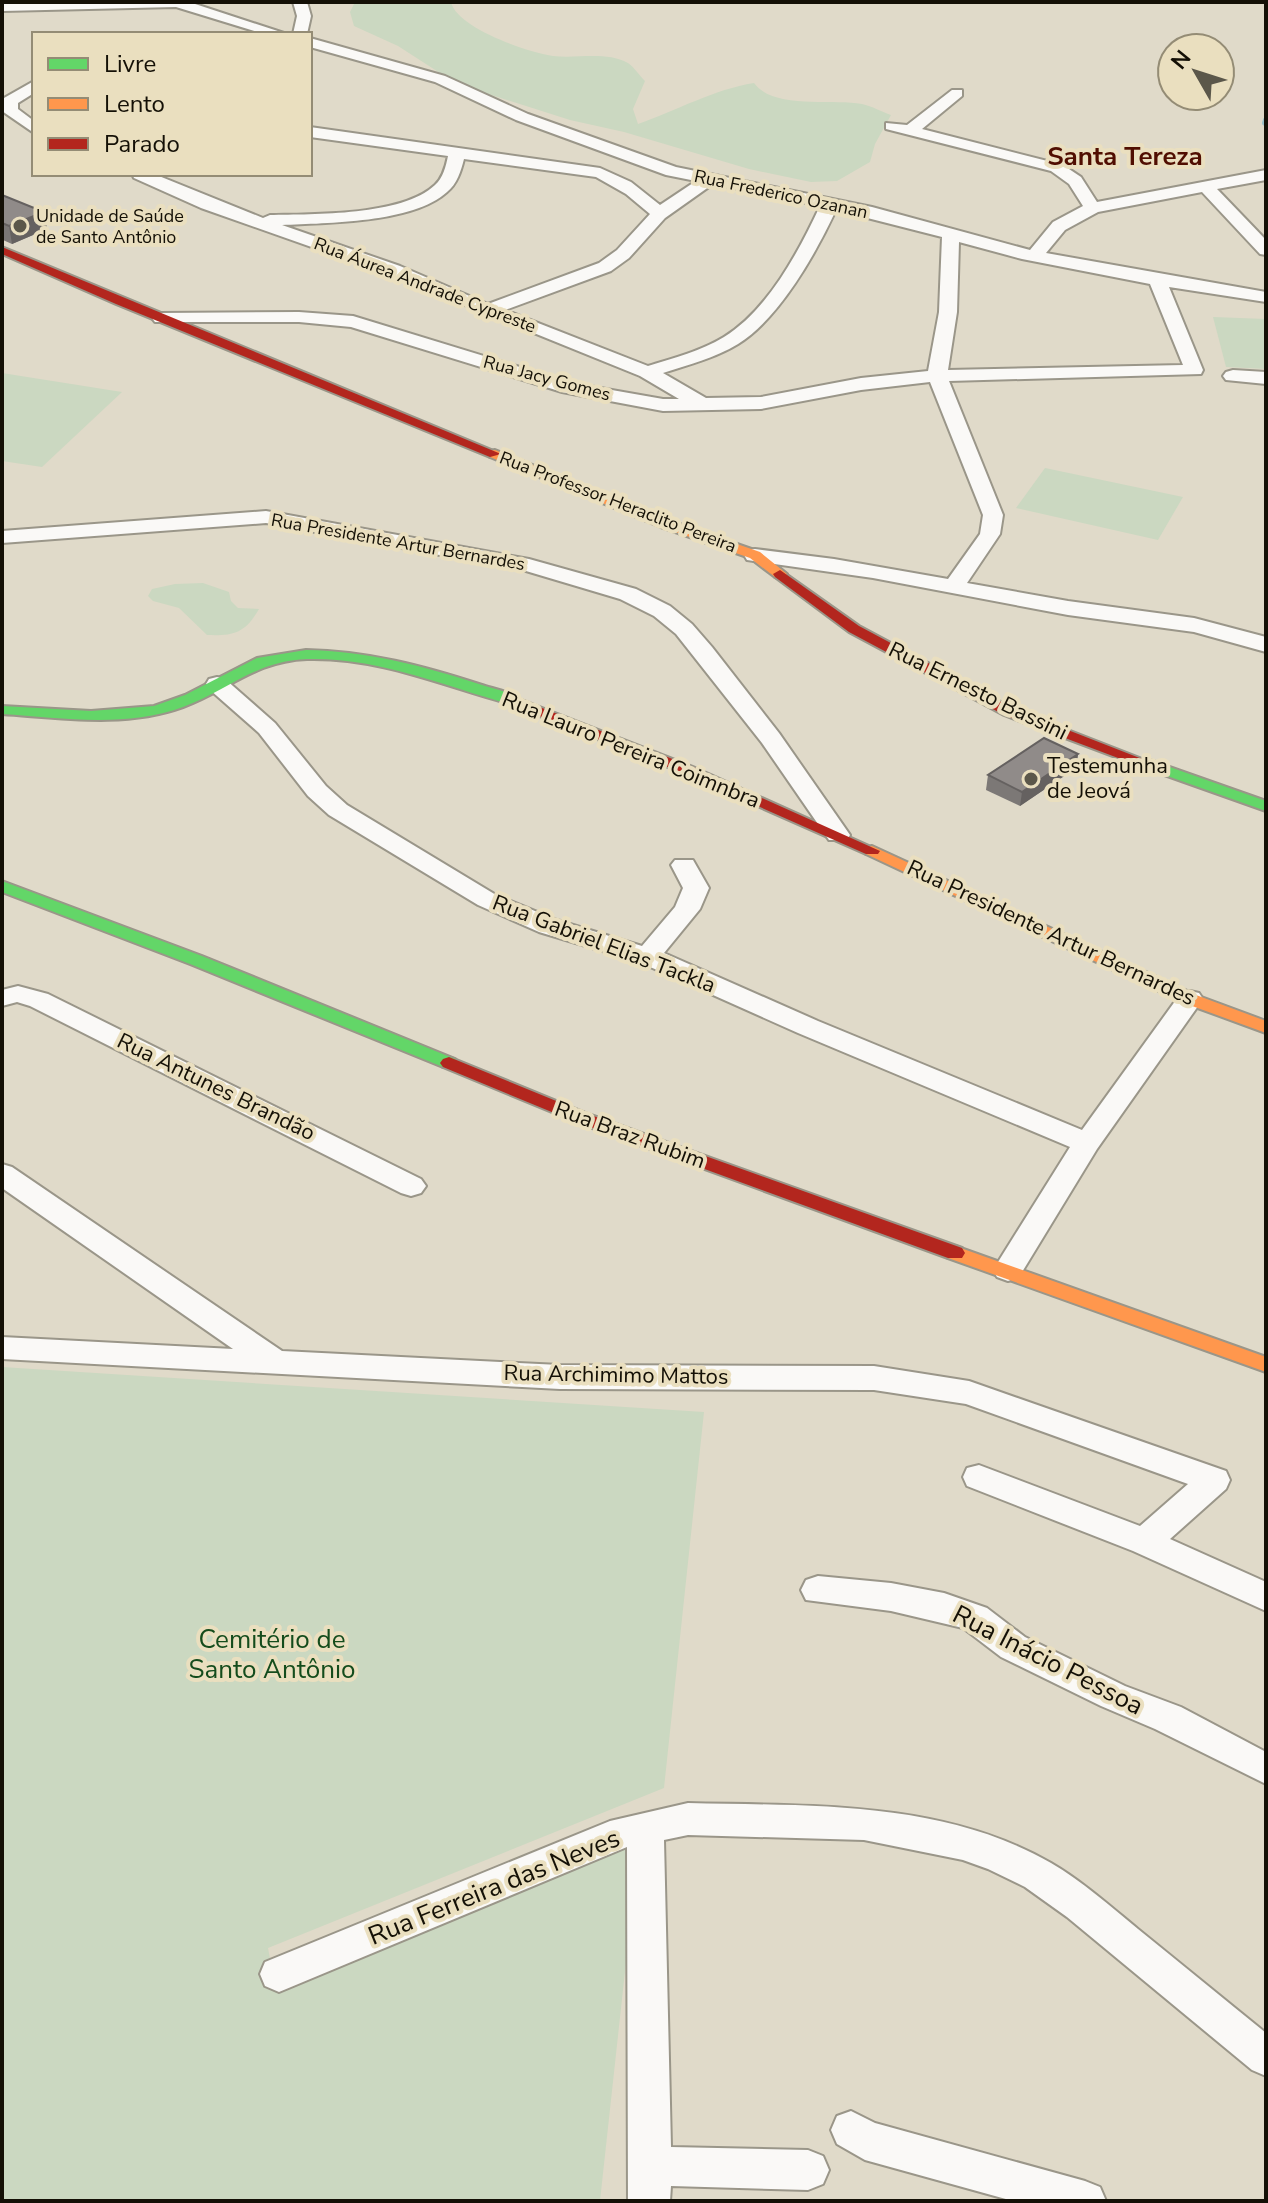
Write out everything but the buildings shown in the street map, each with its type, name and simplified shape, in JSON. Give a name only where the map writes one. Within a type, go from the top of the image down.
[{"type":"street","points":[[2,7],[175,2],[273,32]]},
{"type":"street","points":[[300,2],[304,16],[300,32]]},
{"type":"street","points":[[2,22],[31,5]]},
{"type":"street","name":"Rua Frederico Ozanan","points":[[312,43],[440,79],[522,117],[623,156],[708,180],[872,212],[1034,256],[1266,297]]},
{"type":"street","points":[[324,62],[342,51]]},
{"type":"street","points":[[32,87],[10,101],[10,111],[32,127]]},
{"type":"street","points":[[957,93],[901,128],[1057,168],[1075,181],[1093,208]]},
{"type":"street","points":[[312,132],[385,140],[457,154],[600,173],[622,182],[659,214]]},
{"type":"street","points":[[250,220],[365,214],[417,201],[440,191],[451,176],[457,154]]},
{"type":"street","points":[[1034,256],[1059,226],[1093,208],[1266,175]]},
{"type":"street","name":"Rua Áurea Andrade Cypreste","points":[[145,176],[250,220],[394,270],[647,372],[705,406]]},
{"type":"street","points":[[488,310],[605,267],[623,254],[659,214],[708,180]]},
{"type":"street","points":[[1206,187],[1266,250]]},
{"type":"street","points":[[647,372],[717,347],[754,322],[818,233],[830,204]]},
{"type":"street","points":[[951,235],[948,312],[937,376],[993,515],[990,534],[955,585]]},
{"type":"street","name":"Rua Professor Heraclito Pereira","points":[[5,254],[66,277],[93,294],[161,318],[666,524],[755,555],[807,560],[955,585],[1258,642]]},
{"type":"street","points":[[17,279],[93,294]]},
{"type":"street","name":"Rua Jacy Gomes","points":[[161,318],[299,317],[353,322],[569,388],[663,405],[705,406],[774,401],[861,384],[937,376],[1194,370],[1157,280]]},
{"type":"street","points":[[1233,376],[1266,378]]},
{"type":"street","name":"Rua Presidente Artur Bernardes","points":[[2,537],[246,518],[282,519],[529,565],[628,594],[662,611],[684,629],[771,738],[838,835],[1190,999],[1266,1027]]},
{"type":"street","name":"Rua Ernesto Bassini","points":[[755,555],[854,629],[1009,712],[1061,734],[1266,806]]},
{"type":"street","points":[[1258,642],[1266,620]]},
{"type":"street","name":"Rua Lauro Pereira Coimnbra","points":[[2,710],[95,715],[139,712],[170,706],[244,668],[274,658],[332,656],[390,665],[542,710],[712,779],[838,835]]},
{"type":"street","name":"Rua Gabriel Elias Tackla","points":[[217,684],[267,728],[317,791],[338,810],[487,900],[548,926],[648,956],[808,1027],[1087,1143]]},
{"type":"street","points":[[648,956],[687,909],[696,888],[684,865]]},
{"type":"street","name":"Rua Braz Rubim","points":[[2,886],[183,954],[582,1118],[1262,1359]]},
{"type":"street","name":"Rua Antunes Brandão","points":[[10,996],[39,1000],[83,1020],[411,1186]]},
{"type":"street","points":[[1008,1270],[1087,1143],[1190,999]]},
{"type":"street","points":[[2,1174],[275,1362]]},
{"type":"street","name":"Rua Archimimo Mattos","points":[[2,1348],[560,1377],[874,1378],[915,1383],[969,1393],[1214,1480],[1145,1542]]},
{"type":"street","points":[[979,1477],[1145,1542],[1266,1597]]},
{"type":"street","name":"Rua Inácio Pessoa","points":[[818,1590],[891,1597],[944,1607],[975,1618],[1013,1647],[1113,1696],[1168,1718],[1266,1769]]},
{"type":"street","name":"Rua Ferreira das Neves","points":[[279,1974],[623,1832],[688,1819],[864,1824],[914,1832],[999,1856],[1038,1875],[1080,1905],[1266,2057]]},
{"type":"street","points":[[645,1828],[650,2183],[808,2170]]},
{"type":"street","points":[[851,2130],[865,2140],[1085,2201]]},
{"type":"green space","points":[[355,2],[451,2],[466,21],[494,37],[527,50],[562,57],[619,59],[628,63],[645,81],[633,109],[638,124],[710,95],[754,83],[775,97],[850,102],[891,115],[875,144],[870,162],[837,181],[811,182],[749,169],[624,132],[570,120],[457,84],[398,46],[354,26],[350,12]]},
{"type":"green space","points":[[1213,317],[1266,319],[1266,369],[1226,367]]},
{"type":"green space","points":[[2,373],[122,392],[42,467],[2,461]]},
{"type":"green space","points":[[1045,468],[1183,497],[1158,540],[1016,508]]},
{"type":"green space","points":[[203,583],[229,592],[231,601],[238,608],[259,609],[249,623],[238,631],[207,635],[179,608],[153,601],[148,596],[152,589]]},
{"type":"green space","name":"Cemitério de Santo Antônio","points":[[2,1367],[704,1412],[664,1788],[268,1948],[276,1990],[639,1843],[600,2201],[2,2201]]},
{"type":"traffic: fast","points":[[2,710],[91,716],[135,714],[190,699],[263,661],[306,655],[336,655],[397,665],[514,701]]},
{"type":"traffic: fast","points":[[1147,764],[1266,806]]},
{"type":"traffic: fast","points":[[2,886],[196,960],[449,1063]]},
{"type":"traffic: slow","points":[[495,454],[666,524],[755,555],[780,574]]},
{"type":"traffic: slow","points":[[872,851],[1190,999],[1266,1027]]},
{"type":"traffic: slow","points":[[955,1253],[1266,1365]]},
{"type":"traffic: jam","points":[[2,250],[120,302],[495,454]]},
{"type":"traffic: jam","points":[[780,574],[854,629],[1009,712],[1147,764]]},
{"type":"traffic: jam","points":[[514,701],[688,770],[872,851]]},
{"type":"traffic: jam","points":[[449,1063],[582,1118],[955,1253]]},
{"type":"place","name":"Unidade de Saúde de Santo Antônio","points":[[20,226]]},
{"type":"place","name":"Testemunha de Jeová","points":[[1031,779]]},
{"type":"district","name":"Santa Tereza","points":[[1125,156]]}]
